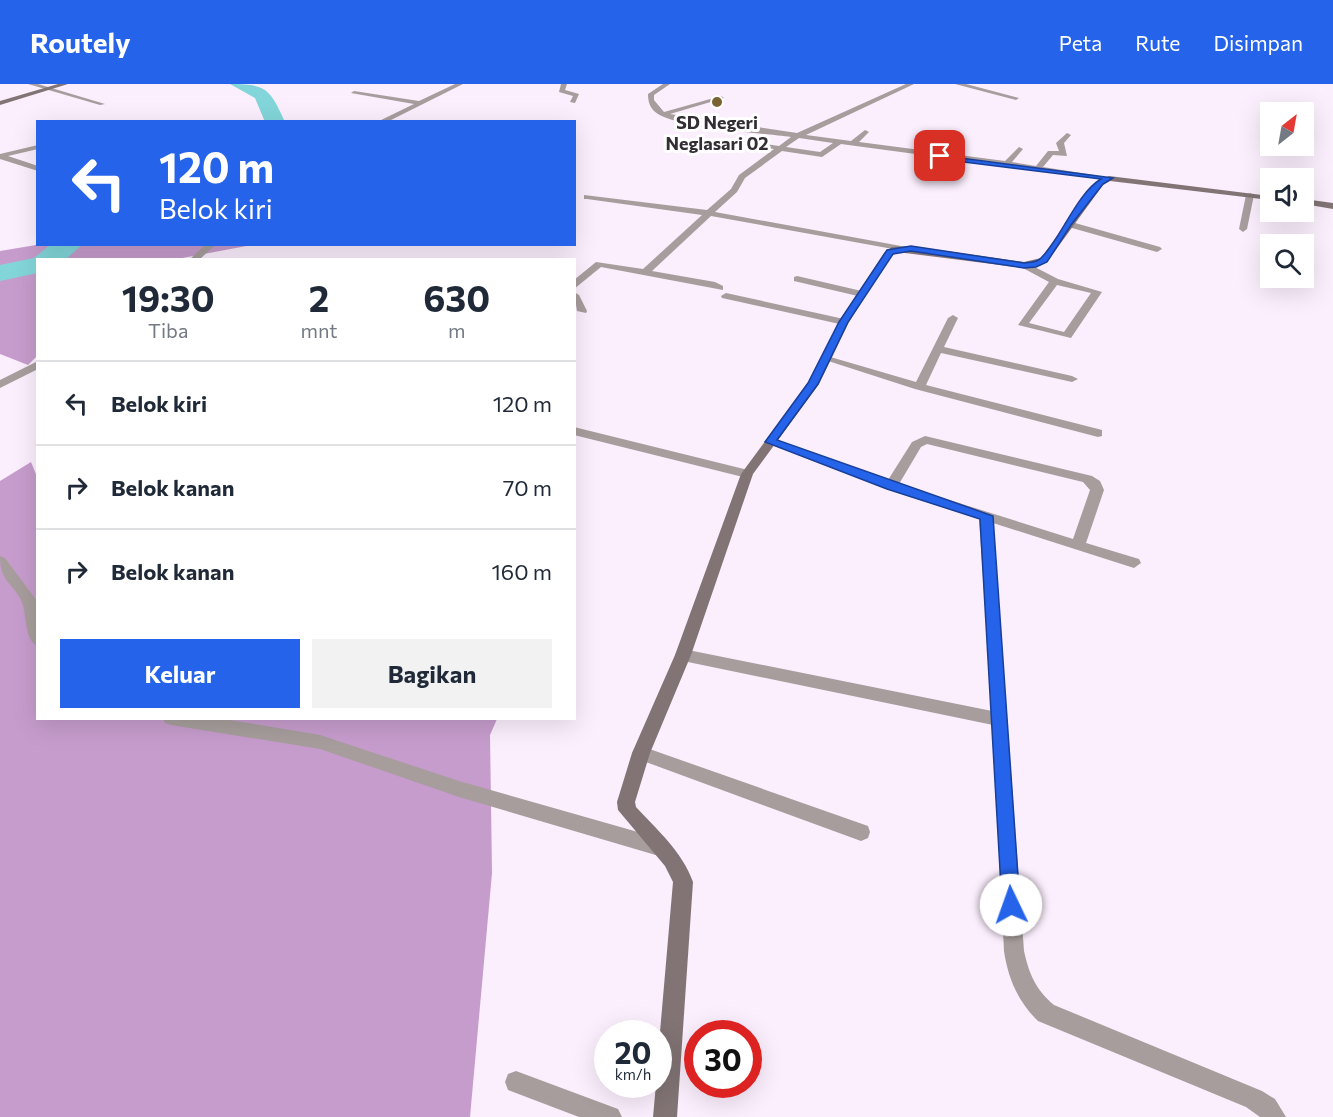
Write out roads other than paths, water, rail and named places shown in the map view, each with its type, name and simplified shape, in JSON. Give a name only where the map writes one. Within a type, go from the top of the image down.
[{"type":"street","points":[[32,84],[102,104]]},
{"type":"street","points":[[0,103],[65,84]]},
{"type":"street","points":[[384,120],[457,84]]},
{"type":"street","points":[[564,84],[561,91],[577,95],[573,102]]},
{"type":"street","points":[[667,84],[650,96],[653,106],[663,114],[683,120],[795,138],[1260,196]]},
{"type":"street","points":[[646,272],[736,188],[742,177],[780,148],[795,138],[911,84]]},
{"type":"street","points":[[958,84],[1016,98]]},
{"type":"street","points":[[354,93],[417,102]]},
{"type":"street","points":[[663,114],[721,98]]},
{"type":"street","points":[[669,129],[683,120]]},
{"type":"street","points":[[852,144],[865,132]]},
{"type":"street","points":[[1037,169],[1051,153],[1065,154],[1060,143],[1068,135]]},
{"type":"street","points":[[741,142],[824,155],[838,142]]},
{"type":"street","points":[[0,156],[36,147]]},
{"type":"street","points":[[1006,165],[1019,149]]},
{"type":"street","points":[[0,156],[36,168]]},
{"type":"street","points":[[587,197],[708,213],[901,249],[1024,265],[1036,264],[1044,260],[1100,183],[1109,178]]},
{"type":"street","points":[[1243,229],[1250,195]]},
{"type":"street","points":[[1314,203],[1333,206]]},
{"type":"street","points":[[1068,224],[1157,249]]},
{"type":"street","points":[[195,258],[210,246]]},
{"type":"street","points":[[665,1117],[683,882],[679,870],[627,810],[626,802],[641,753],[683,655],[747,474],[804,398],[827,359],[844,322],[887,255],[901,249]]},
{"type":"street","points":[[576,284],[599,264],[715,284],[723,292],[844,322]]},
{"type":"street","points":[[1024,265],[1055,281],[1097,292],[1067,336],[1023,324],[1055,281]]},
{"type":"street","points":[[797,279],[862,294]]},
{"type":"street","points":[[576,299],[582,311]]},
{"type":"street","points":[[919,387],[953,318]]},
{"type":"street","points":[[938,349],[1072,379]]},
{"type":"street","points":[[827,359],[919,387],[1098,433]]},
{"type":"street","points":[[0,385],[36,365]]},
{"type":"street","points":[[576,431],[747,474]]},
{"type":"street","points":[[891,486],[916,444],[925,440],[1087,479],[1095,484],[1096,490],[1078,545]]},
{"type":"street","points":[[770,442],[891,486],[1134,563]]},
{"type":"street","points":[[986,516],[1017,972],[1034,1003],[1046,1013],[1254,1099],[1267,1107],[1274,1117]]},
{"type":"street","points":[[0,561],[28,601],[36,632]]},
{"type":"street","points":[[683,655],[1001,720]]},
{"type":"street","points":[[183,720],[320,742],[459,789],[658,846]]},
{"type":"street","points":[[641,753],[861,832]]},
{"type":"street","points":[[516,1082],[610,1117]]},
{"type":"waterway","points":[[239,84],[263,95],[274,120]]},
{"type":"waterway","points":[[49,258],[67,246]]},
{"type":"waterway","points":[[0,273],[36,265]]},
{"type":"place","name":"SD Negeri Neglasari 02","points":[[717,102]]}]
